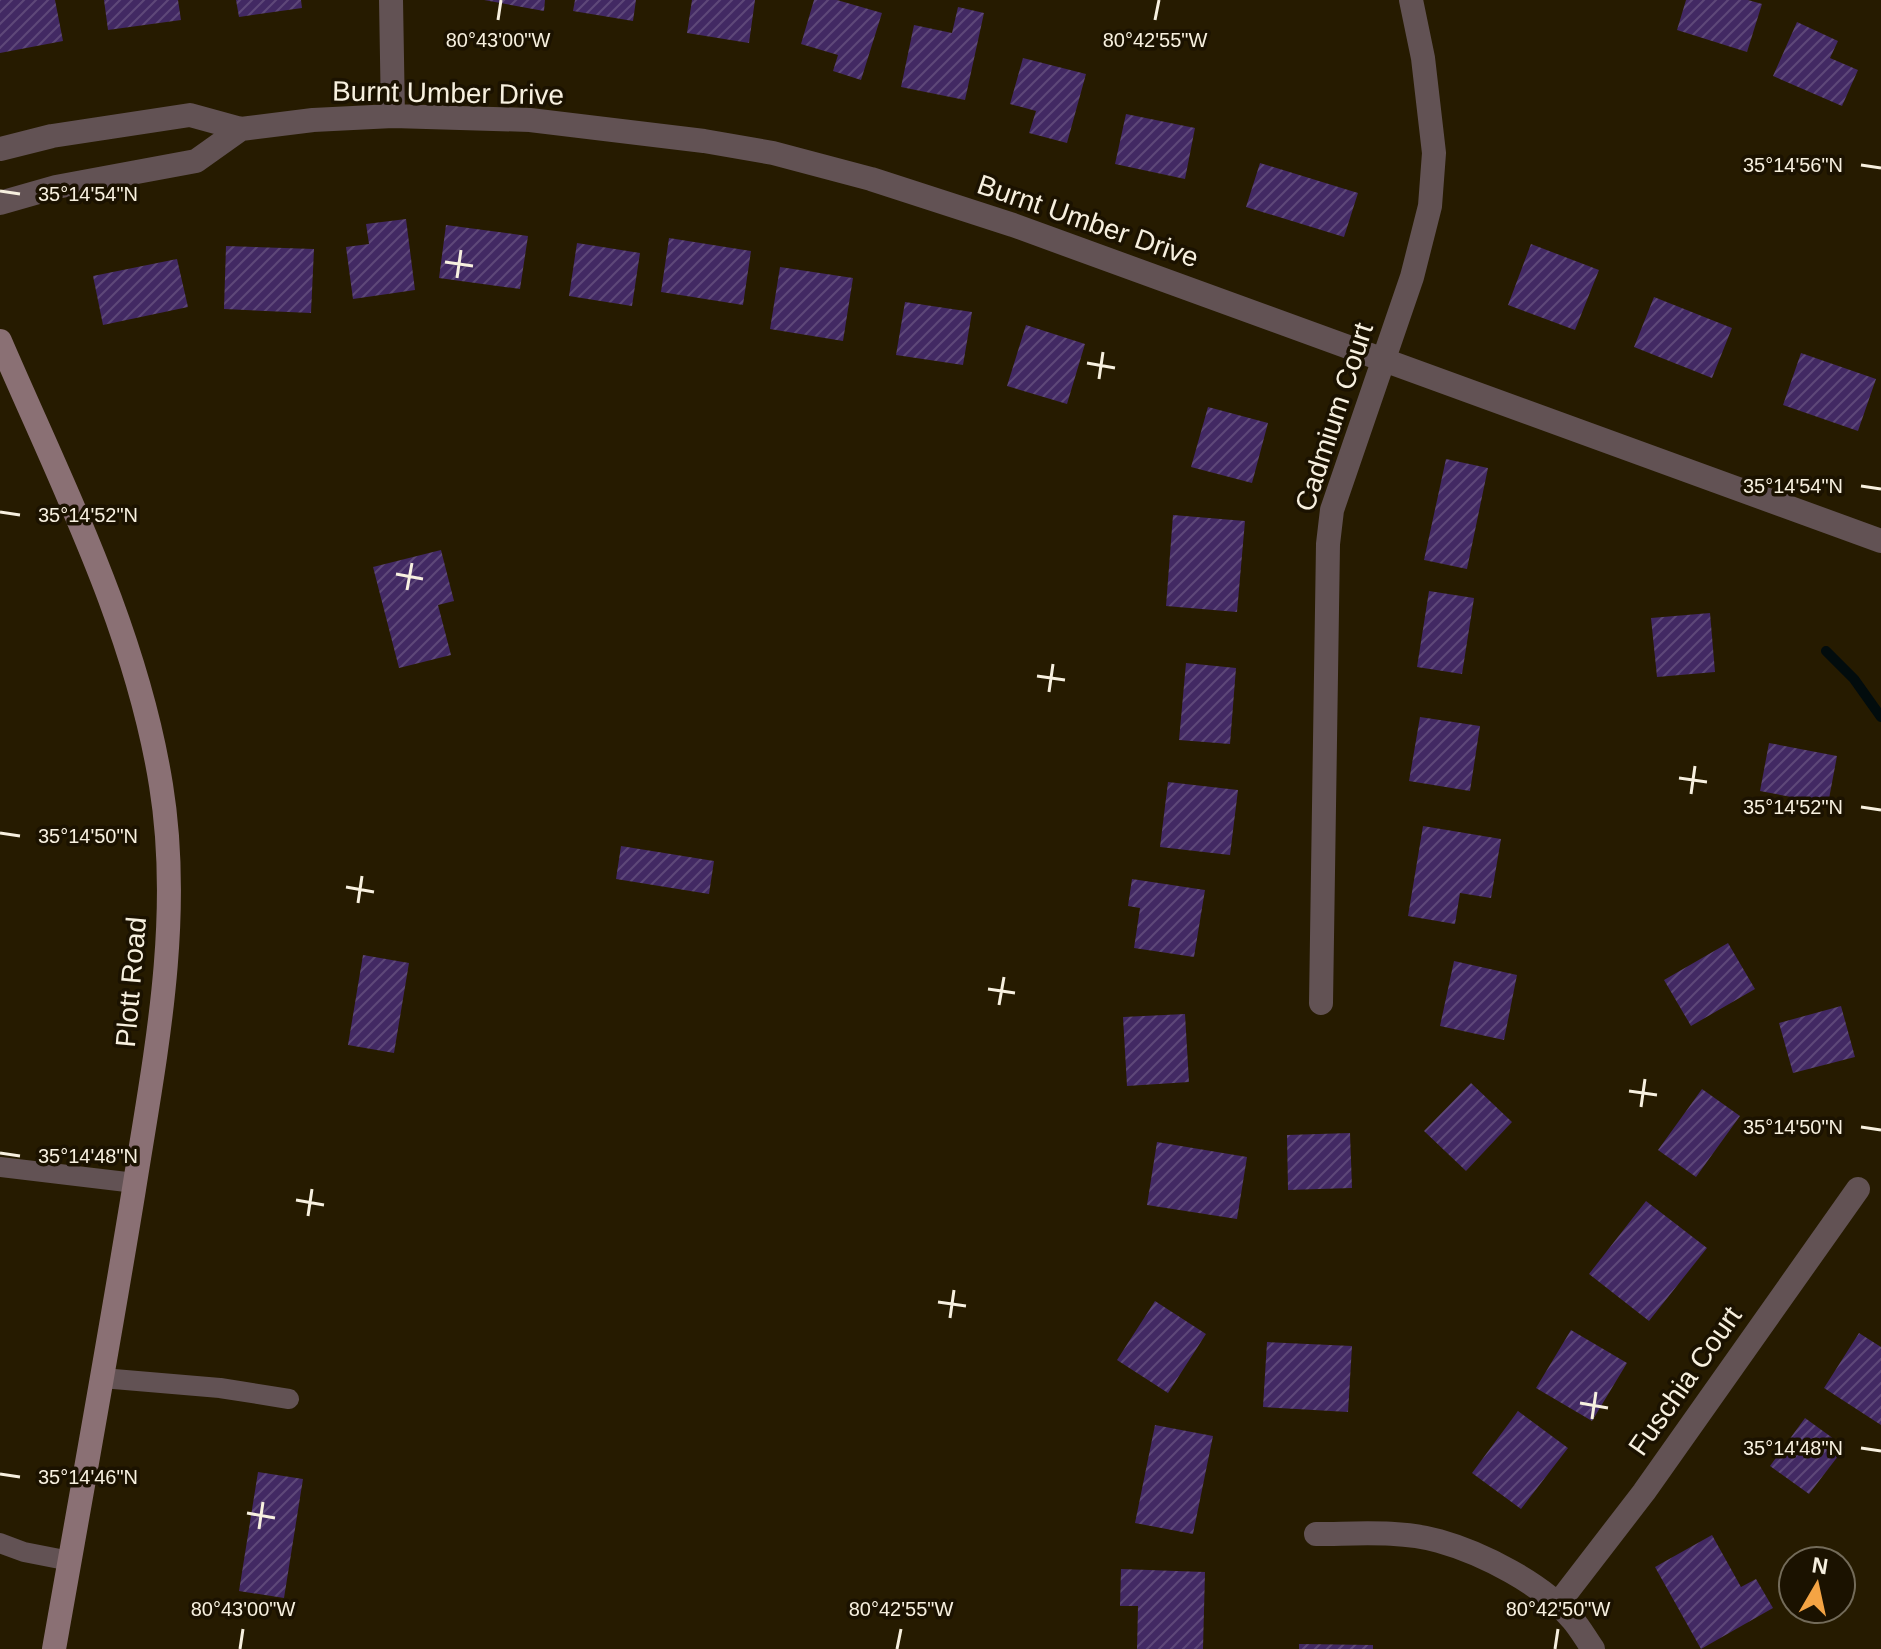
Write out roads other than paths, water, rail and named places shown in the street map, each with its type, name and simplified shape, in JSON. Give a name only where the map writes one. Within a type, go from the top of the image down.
[{"type":"street","points":[[391,0],[393,116]]},
{"type":"street","name":"Cadmium Court","points":[[1321,1003],[1328,544],[1332,510],[1412,277],[1430,206],[1434,153],[1423,58],[1411,0]]},
{"type":"street","name":"Burnt Umber Drive","points":[[0,149],[52,136],[190,115],[241,129],[313,120],[393,116],[530,120],[704,141],[773,153],[871,179],[1013,225],[1881,541]]},
{"type":"street","name":"Burnt Umber Drive","points":[[0,203],[56,187],[196,161],[241,129]]},
{"type":"street","name":"Plott Road","points":[[0,341],[122,630],[141,694],[161,785],[168,858],[167,951],[156,1053],[54,1649]]},
{"type":"street","name":"Fuschia Court","points":[[1557,1605],[1644,1492],[1858,1189]]},
{"type":"street","points":[[1316,1534],[1370,1534],[1440,1541],[1517,1576],[1571,1617],[1593,1649]]},
{"type":"lane","points":[[0,1167],[135,1183]]},
{"type":"lane","points":[[102,1378],[220,1388],[289,1399]]},
{"type":"lane","points":[[0,1543],[24,1552],[70,1561]]},
{"type":"waterway","points":[[1826,651],[1854,679],[1881,717]]}]
